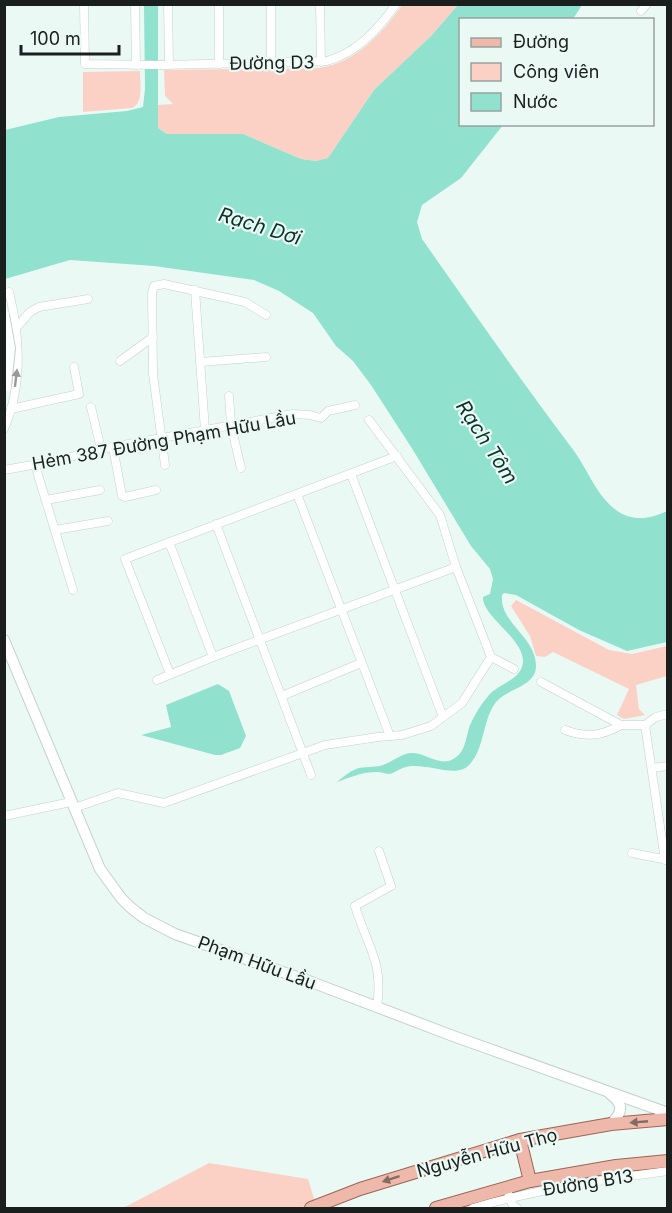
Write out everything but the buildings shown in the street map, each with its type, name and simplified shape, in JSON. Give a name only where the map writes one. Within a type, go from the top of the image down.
[{"type":"main road","points":[[4,315],[10,348],[5,390]]},
{"type":"main road","name":"Phạm Hữu Lầu","points":[[4,639],[100,869],[123,901],[144,918],[176,934],[668,1113]]},
{"type":"main road","points":[[605,1090],[618,1100],[621,1106],[620,1113],[611,1124]]},
{"type":"main road","name":"Nguyễn Hữu Thọ","points":[[311,1209],[360,1189],[520,1140],[611,1124],[668,1119]]},
{"type":"main road","points":[[520,1140],[530,1181]]},
{"type":"main road","points":[[436,1209],[511,1201],[530,1181],[616,1166],[668,1161]]},
{"type":"street","points":[[84,4],[85,64],[139,65],[135,4]]},
{"type":"street","points":[[166,65],[168,4]]},
{"type":"street","points":[[219,4],[219,64]]},
{"type":"street","points":[[271,4],[272,63]]},
{"type":"street","points":[[320,4],[321,62]]},
{"type":"street","name":"Đường D3","points":[[139,65],[321,62],[339,57],[360,44],[379,26],[396,4]]},
{"type":"street","points":[[641,11],[647,4]]},
{"type":"street","points":[[165,465],[153,374],[152,293],[154,286],[164,284],[245,302],[266,315]]},
{"type":"street","points":[[195,290],[205,430]]},
{"type":"street","points":[[4,429],[11,410],[18,362],[16,327],[9,292]]},
{"type":"street","points":[[4,340],[30,312],[39,307],[88,298]]},
{"type":"street","points":[[120,360],[153,337]]},
{"type":"street","points":[[200,362],[266,357]]},
{"type":"street","points":[[11,410],[79,394],[74,367]]},
{"type":"street","points":[[229,396],[231,425],[241,468]]},
{"type":"street","name":"Hẻm 387 Đường Phạm Hữu Lầu","points":[[4,470],[101,449],[293,414],[321,418],[328,411],[355,405]]},
{"type":"street","points":[[92,407],[101,449]]},
{"type":"street","points":[[369,420],[440,514],[456,567],[491,657],[514,669]]},
{"type":"street","points":[[113,447],[122,496],[156,490]]},
{"type":"street","points":[[170,674],[125,559],[398,456]]},
{"type":"street","points":[[35,465],[73,590]]},
{"type":"street","points":[[351,474],[443,717]]},
{"type":"street","points":[[46,500],[100,490]]},
{"type":"street","points":[[297,494],[390,736]]},
{"type":"street","points":[[55,530],[108,520]]},
{"type":"street","points":[[216,524],[311,775]]},
{"type":"street","points":[[169,542],[213,657]]},
{"type":"street","points":[[157,680],[456,567]]},
{"type":"street","points":[[4,816],[73,805],[118,793],[165,803],[325,745],[402,735],[431,726],[462,703],[491,657]]},
{"type":"street","points":[[282,696],[361,663]]},
{"type":"street","points":[[542,682],[621,725]]},
{"type":"street","points":[[565,730],[579,735],[606,734],[621,725],[645,724],[656,717],[668,714]]},
{"type":"street","points":[[632,853],[666,860],[645,724]]},
{"type":"street","points":[[652,768],[668,766]]},
{"type":"street","points":[[377,1007],[379,974],[376,959],[355,906],[391,885],[379,851]]},
{"type":"street","name":"Đường B13","points":[[473,1209],[576,1183],[668,1171]]},
{"type":"green space","points":[[402,5],[458,5],[431,36],[374,90],[328,158],[316,161],[301,159],[243,134],[167,134],[158,128],[158,105],[173,104],[165,96],[164,70],[319,68],[332,65],[356,54],[366,46],[386,26]]},
{"type":"green space","points":[[140,71],[140,97],[132,108],[83,112],[83,72]]},
{"type":"green space","points":[[516,600],[609,650],[632,654],[667,646],[667,676],[636,685],[639,709],[645,715],[624,719],[617,715],[629,689],[553,652],[545,657],[536,656],[530,636],[511,606]]},
{"type":"green space","points":[[209,1163],[308,1179],[315,1202],[300,1208],[123,1208]]},
{"type":"water","points":[[144,5],[158,5],[158,128],[167,134],[243,134],[301,159],[316,161],[328,158],[374,90],[431,36],[458,5],[582,5],[574,18],[459,18],[459,126],[502,126],[461,178],[422,205],[417,222],[422,239],[574,451],[609,504],[622,514],[635,518],[655,516],[667,511],[667,642],[627,651],[579,630],[516,595],[504,593],[502,595],[506,614],[531,647],[536,667],[531,679],[501,698],[491,709],[478,751],[469,765],[460,770],[411,766],[390,774],[366,773],[337,782],[356,769],[383,765],[408,753],[439,761],[449,761],[455,758],[464,747],[476,713],[489,695],[519,672],[523,661],[521,652],[484,604],[483,597],[490,594],[493,579],[490,569],[471,546],[371,385],[353,361],[336,346],[313,313],[279,291],[254,280],[154,266],[70,260],[5,279],[5,130],[59,117],[127,111],[143,107],[145,89]]},
{"type":"water","points":[[218,684],[229,691],[246,736],[240,748],[215,755],[141,735],[171,727],[166,705]]},
{"type":"water label","name":"Rạch Dơi","points":[[260,226]]},
{"type":"water label","name":"Rạch Tôm","points":[[487,442]]}]
